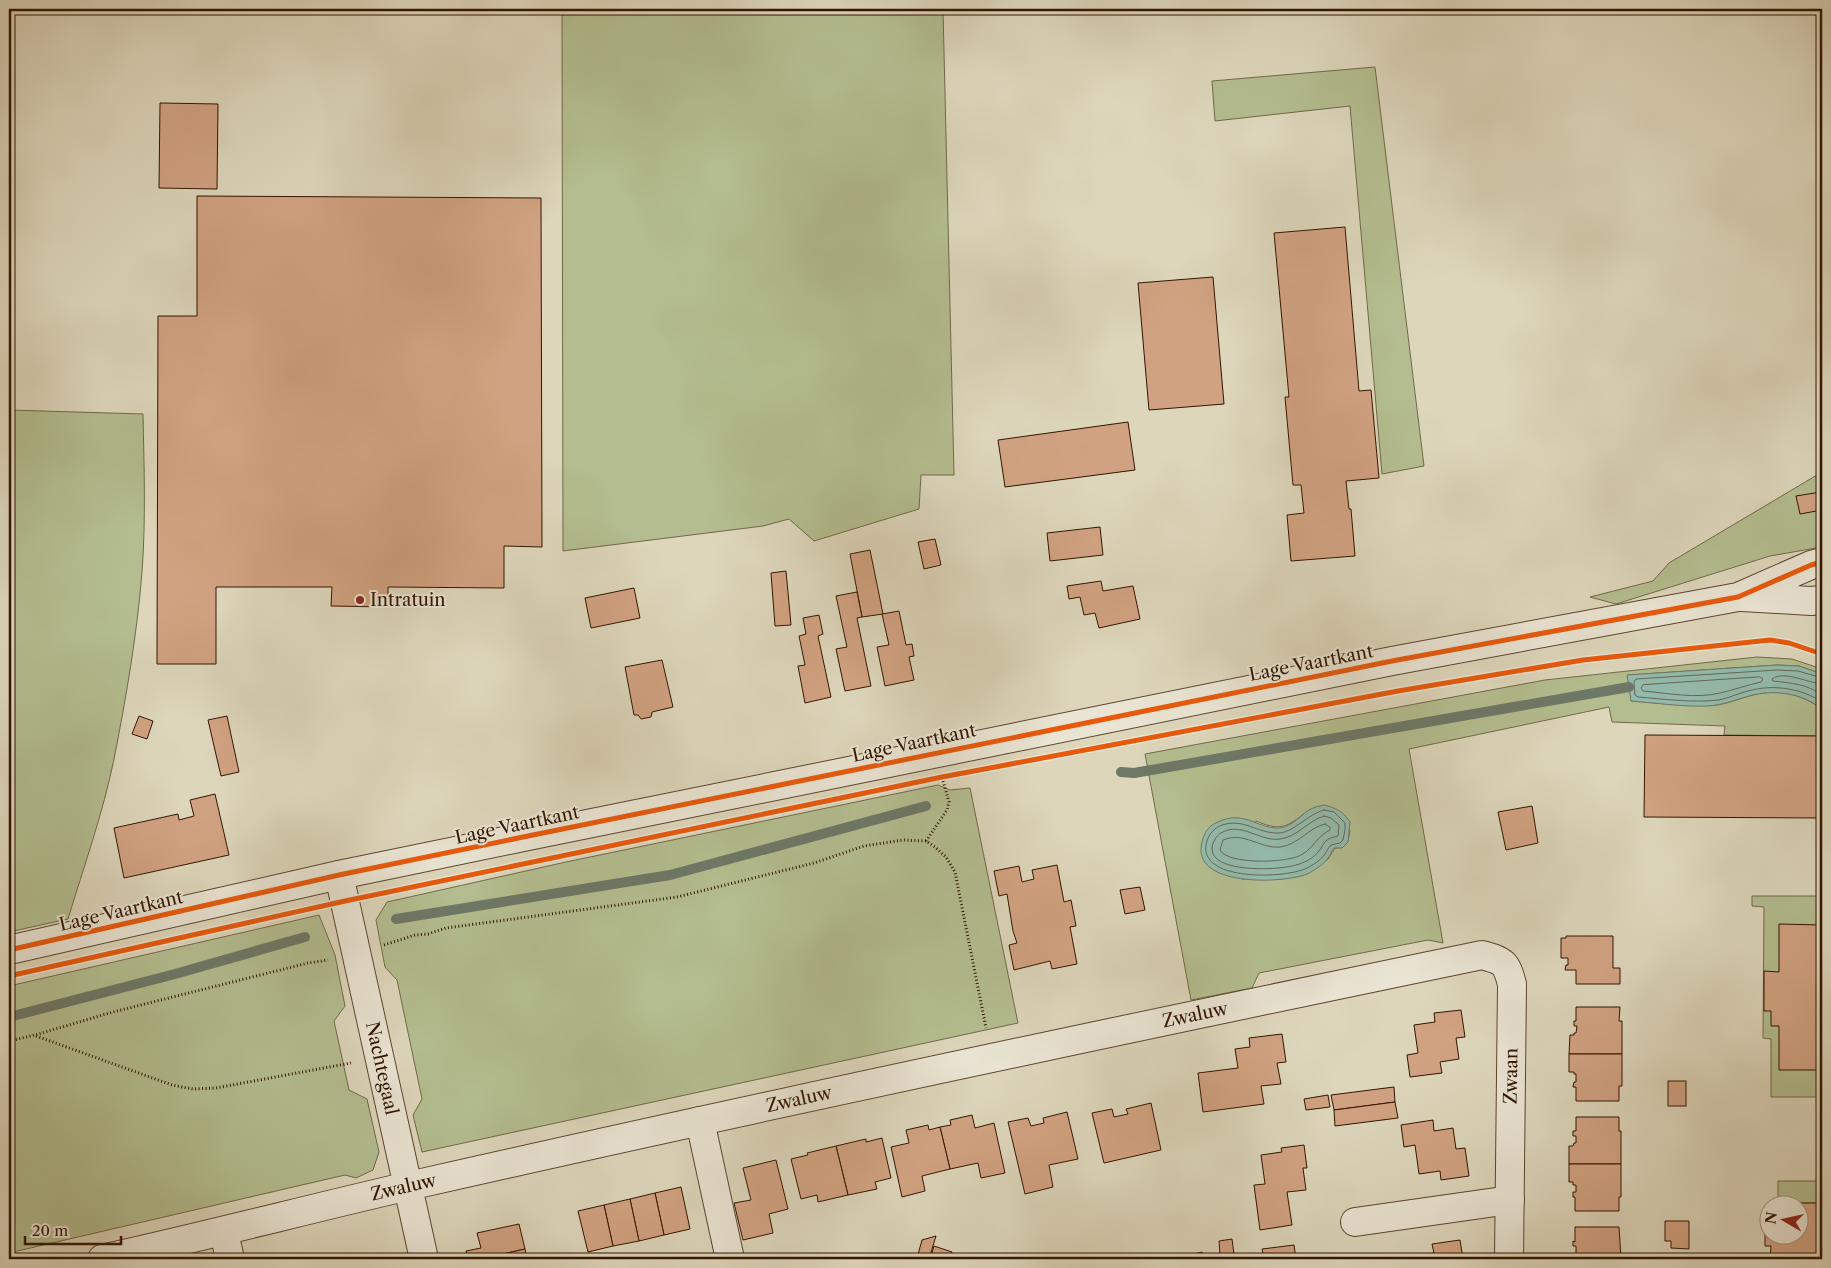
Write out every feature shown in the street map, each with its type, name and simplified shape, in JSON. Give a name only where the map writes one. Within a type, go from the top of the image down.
[{"type":"street","name":"Lage Vaartkant","points":[[9,950],[339,875],[1373,665],[1738,597],[1810,565],[1822,562]]},
{"type":"street","name":"Lage Vaartkant","points":[[1738,597],[1822,600]]},
{"type":"street","name":"Nachtegaal","points":[[339,875],[424,1259]]},
{"type":"street","name":"Zwaluw","points":[[102,1259],[224,1232],[408,1186],[992,1057],[1482,955],[1497,959]]},
{"type":"street","name":"Zwaan","points":[[1497,959],[1508,968],[1512,984],[1509,1259]]},
{"type":"street","points":[[700,1121],[730,1259]]},
{"type":"street","points":[[1355,1222],[1510,1200]]},
{"type":"street","points":[[224,1232],[230,1259]]},
{"type":"path","points":[[933,779],[952,775]]},
{"type":"path","points":[[926,841],[947,810],[949,802],[942,777]]},
{"type":"path","points":[[9,1041],[35,1036],[113,1012],[446,928],[677,897],[814,863],[864,846],[903,840],[926,841],[936,847],[946,857],[955,872],[992,1057]]},
{"type":"path","points":[[35,1036],[172,1085],[193,1089],[216,1088],[380,1058]]},
{"type":"shaded area","points":[[562,9],[943,9],[954,475],[921,475],[919,509],[814,541],[789,519],[763,526],[563,551]]},
{"type":"shaded area","points":[[1375,67],[1424,466],[1382,474],[1350,106],[1215,121],[1212,81]]},
{"type":"shaded area","points":[[9,410],[143,414],[144,532],[142,572],[131,666],[114,759],[93,839],[68,919],[9,932]]},
{"type":"shaded area","points":[[1822,472],[1822,547],[1770,556],[1616,604],[1590,597],[1653,581],[1669,563]]},
{"type":"shaded area","points":[[1757,657],[1792,659],[1822,669],[1822,674],[1799,666],[1777,665],[1628,675],[1631,701],[1684,705],[1716,705],[1749,696],[1778,692],[1805,699],[1822,709],[1822,736],[1724,735],[1725,726],[1612,722],[1609,707],[1409,749],[1443,943],[1428,940],[1259,973],[1252,988],[1191,1000],[1145,754],[1545,680]],"holes":[[[1311,809],[1350,830],[1348,841],[1345,845],[1335,848],[1328,859],[1307,874],[1282,879],[1242,879],[1256,821],[1265,825],[1285,826]]]},
{"type":"shaded area","points":[[938,785],[950,790],[970,788],[1018,1023],[422,1152],[413,1115],[422,1099],[397,980],[385,967],[376,920],[387,902],[566,862]]},
{"type":"shaded area","points":[[1752,896],[1822,896],[1822,1097],[1771,1097],[1771,1039],[1763,1038],[1764,907],[1752,906]]},
{"type":"shaded area","points":[[319,915],[335,955],[345,1006],[334,1021],[349,1090],[367,1099],[379,1152],[373,1170],[356,1178],[345,1175],[9,1253],[9,986]]},
{"type":"shaded area","points":[[1778,1181],[1822,1181],[1822,1203],[1808,1203],[1808,1196],[1778,1196]]},
{"type":"water","points":[[1777,665],[1799,666],[1822,674],[1822,709],[1806,699],[1778,693],[1758,694],[1708,706],[1631,701],[1627,675]]},
{"type":"water","points":[[1324,805],[1339,810],[1350,822],[1348,842],[1342,848],[1334,848],[1324,863],[1307,874],[1278,880],[1241,879],[1223,875],[1210,867],[1202,857],[1204,836],[1207,830],[1215,823],[1227,819],[1242,818],[1269,827],[1281,828],[1311,809]]},
{"type":"building","points":[[160,103],[218,104],[217,189],[159,188]]},
{"type":"building","points":[[197,196],[541,198],[542,547],[504,546],[504,588],[388,587],[388,607],[331,606],[332,587],[216,587],[216,664],[157,664],[158,316],[197,316]]},
{"type":"building","points":[[1345,227],[1359,391],[1371,390],[1379,478],[1346,481],[1349,509],[1351,509],[1355,556],[1291,561],[1287,515],[1304,513],[1301,485],[1293,485],[1285,397],[1289,397],[1274,233]]},
{"type":"building","points":[[1213,277],[1224,404],[1149,410],[1138,283]]},
{"type":"building","points":[[1128,422],[1135,470],[1005,487],[998,440]]},
{"type":"building","points":[[1821,492],[1822,510],[1800,514],[1796,496]]},
{"type":"building","points":[[1100,527],[1103,555],[1050,561],[1047,533]]},
{"type":"building","points":[[935,539],[941,565],[924,569],[918,542]]},
{"type":"building","points":[[870,550],[883,614],[862,617],[850,554]]},
{"type":"building","points":[[786,571],[791,625],[775,626],[771,573]]},
{"type":"building","points":[[1101,581],[1103,591],[1133,586],[1140,619],[1099,628],[1095,613],[1084,615],[1080,597],[1069,599],[1067,586]]},
{"type":"building","points":[[634,588],[640,618],[591,628],[585,598]]},
{"type":"building","points":[[857,592],[862,617],[857,618],[871,686],[845,691],[836,649],[847,647],[836,596]]},
{"type":"building","points":[[899,611],[906,645],[912,644],[914,656],[909,657],[914,680],[885,686],[877,647],[889,645],[882,614]]},
{"type":"building","points":[[819,615],[823,634],[818,636],[831,697],[805,703],[798,666],[805,665],[799,636],[806,634],[803,618]]},
{"type":"building","points":[[662,660],[673,707],[652,712],[651,717],[641,719],[638,715],[634,715],[625,667]]},
{"type":"building","points":[[139,716],[153,721],[147,739],[132,734]]},
{"type":"building","points":[[227,716],[239,772],[221,776],[208,720]]},
{"type":"building","points":[[1645,735],[1822,736],[1822,818],[1644,817]]},
{"type":"building","points":[[215,794],[229,855],[124,878],[114,828],[178,814],[179,820],[194,816],[190,800]]},
{"type":"building","points":[[1532,806],[1538,843],[1506,850],[1498,812]]},
{"type":"building","points":[[1057,865],[1064,902],[1071,900],[1076,926],[1070,927],[1077,964],[1052,969],[1050,961],[1014,970],[1009,945],[1017,943],[1013,931],[1007,894],[999,896],[994,871],[1019,866],[1022,882],[1034,879],[1032,870]]},
{"type":"building","points":[[1140,887],[1145,910],[1125,914],[1120,890]]},
{"type":"building","points":[[1779,924],[1822,925],[1822,1070],[1779,1070],[1779,1026],[1771,1026],[1771,1011],[1764,1011],[1764,971],[1779,972]]},
{"type":"building","points":[[1566,936],[1613,936],[1613,968],[1620,968],[1620,984],[1576,984],[1576,970],[1565,970],[1566,965],[1568,965],[1568,958],[1561,958],[1561,938],[1566,938]]},
{"type":"building","points":[[1576,1007],[1620,1007],[1619,1021],[1622,1021],[1622,1054],[1569,1054],[1570,1035],[1576,1033],[1577,1026],[1574,1026],[1574,1021],[1576,1021]]},
{"type":"building","points":[[1461,1010],[1465,1037],[1456,1038],[1459,1059],[1440,1062],[1442,1073],[1410,1077],[1407,1055],[1418,1053],[1414,1025],[1435,1022],[1434,1013]]},
{"type":"building","points":[[1282,1034],[1286,1062],[1277,1063],[1281,1084],[1261,1086],[1264,1104],[1203,1112],[1198,1073],[1238,1068],[1235,1049],[1250,1047],[1249,1038]]},
{"type":"building","points":[[1569,1054],[1622,1054],[1622,1086],[1619,1086],[1619,1101],[1576,1101],[1576,1087],[1573,1087],[1574,1082],[1576,1082],[1576,1074],[1569,1072]]},
{"type":"building","points":[[1668,1081],[1686,1081],[1686,1106],[1668,1106]]},
{"type":"building","points":[[1394,1087],[1395,1102],[1334,1110],[1331,1095]]},
{"type":"building","points":[[1328,1095],[1330,1107],[1306,1110],[1304,1099]]},
{"type":"building","points":[[1395,1102],[1398,1118],[1335,1126],[1334,1110]]},
{"type":"building","points":[[1151,1103],[1161,1150],[1104,1163],[1092,1113],[1112,1109],[1114,1117],[1128,1114],[1126,1109]]},
{"type":"building","points":[[1067,1112],[1078,1159],[1049,1165],[1053,1187],[1025,1194],[1008,1122],[1028,1118],[1031,1126],[1044,1123],[1043,1118]]},
{"type":"building","points":[[972,1115],[975,1128],[994,1123],[1005,1173],[981,1178],[978,1163],[950,1169],[940,1127],[951,1125],[950,1120]]},
{"type":"building","points":[[1576,1117],[1619,1117],[1621,1164],[1569,1164],[1569,1146],[1573,1146],[1576,1143],[1576,1136],[1573,1136],[1573,1131],[1576,1131]]},
{"type":"building","points":[[1433,1120],[1434,1131],[1453,1128],[1456,1149],[1465,1148],[1469,1176],[1441,1180],[1440,1171],[1419,1174],[1415,1145],[1404,1147],[1401,1125]]},
{"type":"building","points":[[928,1125],[929,1130],[940,1127],[950,1169],[922,1176],[925,1191],[902,1197],[891,1147],[909,1143],[906,1130]]},
{"type":"building","points":[[882,1138],[891,1178],[875,1182],[877,1189],[848,1195],[836,1146],[866,1139],[866,1142]]},
{"type":"building","points":[[1304,1145],[1307,1168],[1303,1168],[1306,1190],[1287,1192],[1292,1225],[1260,1230],[1254,1185],[1265,1184],[1261,1155],[1282,1152],[1281,1148]]},
{"type":"building","points":[[836,1146],[848,1195],[818,1202],[817,1195],[801,1199],[791,1159]]},
{"type":"building","points":[[776,1160],[788,1209],[769,1214],[773,1233],[743,1240],[734,1203],[751,1200],[743,1168]]},
{"type":"building","points":[[1569,1164],[1621,1164],[1619,1211],[1575,1211],[1573,1192],[1576,1192],[1576,1185],[1573,1185],[1573,1182],[1569,1182]]},
{"type":"building","points":[[681,1187],[690,1229],[664,1235],[655,1193]]},
{"type":"building","points":[[655,1193],[664,1235],[639,1241],[630,1199]]},
{"type":"building","points":[[630,1199],[639,1241],[613,1246],[604,1205]]},
{"type":"building","points":[[1808,1203],[1822,1203],[1822,1259],[1770,1259],[1771,1246],[1808,1246]]},
{"type":"building","points":[[604,1205],[613,1246],[588,1252],[578,1211]]},
{"type":"building","points":[[1665,1221],[1689,1221],[1689,1249],[1671,1248],[1671,1241],[1665,1241]]},
{"type":"building","points":[[519,1224],[525,1249],[481,1259],[468,1259],[466,1251],[481,1248],[477,1233]]},
{"type":"building","points":[[1575,1227],[1619,1227],[1621,1259],[1569,1259],[1569,1256],[1576,1254],[1576,1246],[1573,1246],[1573,1241],[1575,1242]]},
{"type":"building","points":[[936,1236],[929,1259],[917,1258],[922,1240]]},
{"type":"building","points":[[1232,1239],[1234,1254],[1220,1256],[1219,1241]]},
{"type":"building","points":[[1460,1240],[1463,1259],[1414,1259],[1413,1256],[1434,1253],[1432,1244]]},
{"type":"building","points":[[1294,1245],[1296,1259],[1264,1259],[1262,1249]]},
{"type":"building","points":[[934,1246],[952,1252],[950,1259],[930,1259]]},
{"type":"building","points":[[525,1249],[527,1259],[481,1259]]},
{"type":"building","points":[[1202,1252],[1203,1259],[1172,1259],[1178,1258]]},
{"type":"waterway","points":[[1121,772],[1134,773],[1629,687]]},
{"type":"waterway","points":[[396,919],[670,875],[926,806]]},
{"type":"waterway","points":[[9,1017],[175,974],[305,937]]},
{"type":"cycle path","points":[[9,950],[339,875],[528,836],[1392,661],[1738,597],[1822,562]]},
{"type":"cycle path","points":[[9,976],[345,901],[942,777],[1398,691],[1583,660],[1770,640],[1789,643],[1822,654]]},
{"type":"place","name":"Intratuin","points":[[360,600]]}]
